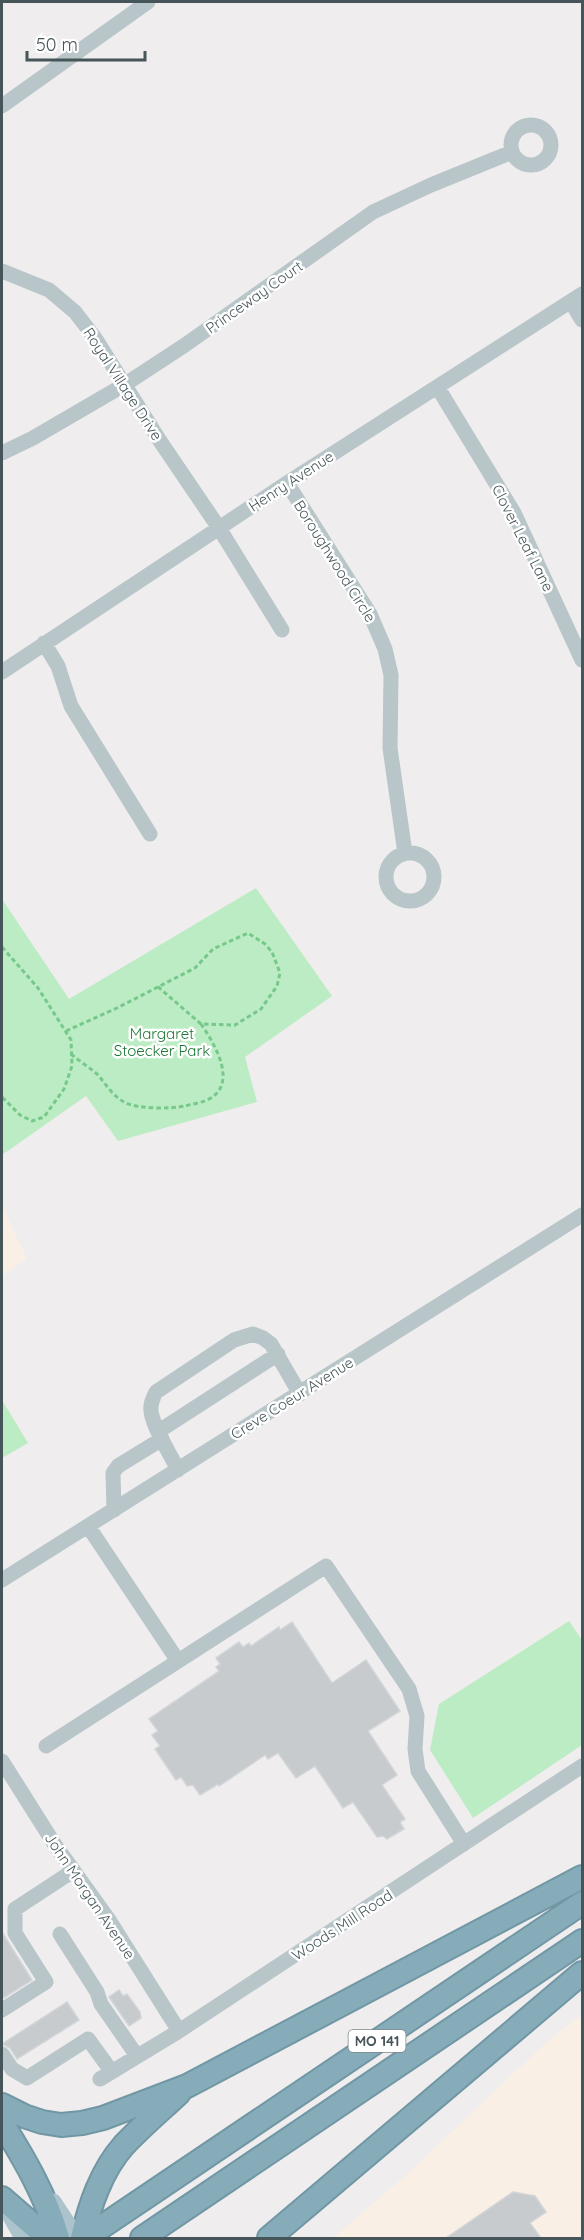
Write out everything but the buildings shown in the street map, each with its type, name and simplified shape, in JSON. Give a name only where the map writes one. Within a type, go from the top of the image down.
[{"type":"highway","points":[[2,2105],[42,2122],[61,2125],[82,2123],[103,2118],[187,2086],[582,1877]]},
{"type":"highway","name":"MO 141","points":[[84,2238],[582,1903]]},
{"type":"highway","name":"MO 141","points":[[142,2238],[582,1941]]},
{"type":"highway","points":[[269,2238],[582,1972]]},
{"type":"highway","points":[[84,2238],[88,2213],[113,2160],[124,2145],[187,2086]]},
{"type":"highway","points":[[2,2123],[33,2173],[58,2238]]},
{"type":"highway","points":[[3,2200],[48,2238]]},
{"type":"main road","points":[[33,2173],[75,2238]]},
{"type":"main road","points":[[3,2200],[25,2238]]},
{"type":"street","points":[[2,106],[148,2]]},
{"type":"street","name":"Princeway Court","points":[[2,453],[33,438],[124,385],[185,345],[373,212],[431,185],[512,152]]},
{"type":"street","name":"Royal Village Drive","points":[[2,271],[49,290],[75,312],[219,528],[282,630]]},
{"type":"street","points":[[577,298],[582,320]]},
{"type":"street","name":"Henry Avenue","points":[[2,672],[287,483],[577,298]]},
{"type":"street","name":"Clover Leaf Lane","points":[[438,388],[514,513],[582,660]]},
{"type":"street","name":"Boroughwood Circle","points":[[287,483],[370,614],[389,660],[391,675],[390,748],[405,853]]},
{"type":"street","points":[[44,643],[58,666],[71,706],[150,834]]},
{"type":"street","name":"Creve Coeur Avenue","points":[[2,1581],[582,1215]]},
{"type":"street","points":[[178,1470],[160,1435],[151,1412],[151,1402],[156,1392],[234,1340],[253,1334],[271,1344],[300,1394]]},
{"type":"street","points":[[114,1510],[113,1473],[118,1466],[278,1354]]},
{"type":"street","points":[[88,1526],[178,1661]]},
{"type":"street","points":[[46,1746],[326,1566],[409,1689],[417,1716],[415,1749],[418,1771],[464,1845]]},
{"type":"street","name":"John Morgan Avenue","points":[[2,1761],[109,1920],[179,2031]]},
{"type":"street","name":"Woods Mill Road","points":[[2,2054],[12,2069],[27,2078],[88,2039],[106,2075],[179,2031],[582,1766]]},
{"type":"street","points":[[2,2010],[46,1982],[15,1933],[15,1909],[74,1871]]},
{"type":"street","points":[[60,1934],[97,1992],[101,2004],[138,2056]]},
{"type":"path","points":[[66,1031],[195,968],[213,949],[232,938],[248,933],[265,944],[272,952],[280,973],[277,986],[270,998],[261,1009],[235,1024],[201,1024]]},
{"type":"path","points":[[2,947],[38,988],[66,1031],[71,1040],[72,1066],[64,1089],[44,1117],[32,1121],[21,1115],[2,1097]]},
{"type":"path","points":[[71,1054],[96,1073],[113,1094],[127,1104],[170,1110],[208,1099],[219,1089],[223,1076],[222,1064],[214,1043],[201,1024],[158,986]]},
{"type":"shaded area","points":[[2,1205],[27,1259],[2,1276]]},
{"type":"shaded area","points":[[582,2015],[582,2238],[333,2238],[404,2177],[550,2039]]},
{"type":"green space","name":"Margaret Stoecker Park","points":[[256,888],[332,996],[245,1057],[257,1102],[118,1141],[86,1096],[2,1155],[2,899],[69,999]]},
{"type":"green space","points":[[2,1400],[28,1443],[2,1458]]},
{"type":"green space","points":[[569,1621],[582,1640],[582,1745],[473,1818],[430,1750],[439,1704]]}]
